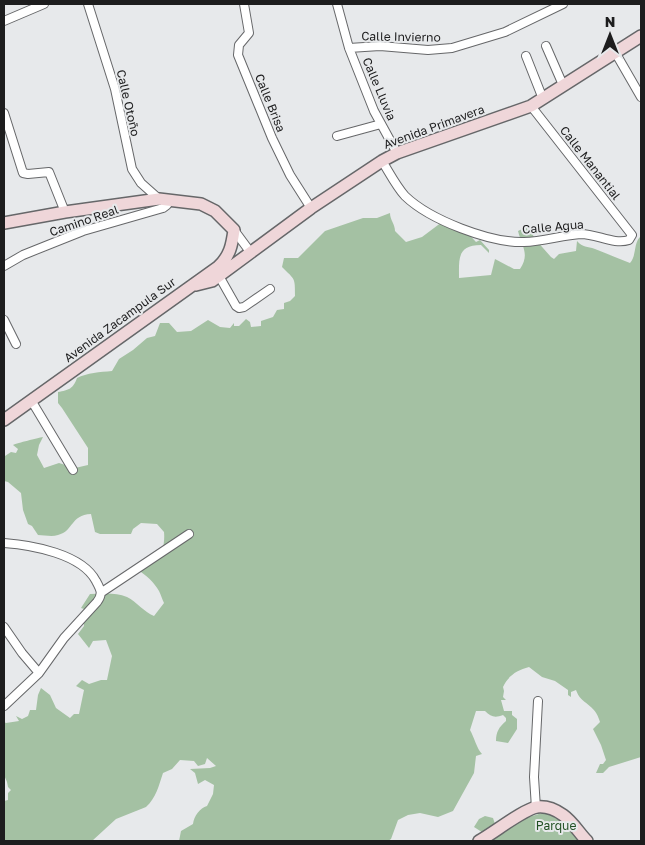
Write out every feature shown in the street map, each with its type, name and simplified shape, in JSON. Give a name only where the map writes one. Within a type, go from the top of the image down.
[{"type":"main road","name":"Avenida Primavera","points":[[192,285],[208,283],[219,276],[311,208],[382,160],[531,106],[641,36]]},
{"type":"main road","points":[[4,223],[65,212],[165,199],[201,204],[211,208],[222,216],[234,230]]},
{"type":"main road","name":"Avenida Zacampula Sur","points":[[4,420],[218,267],[227,258],[234,230]]},
{"type":"main road","points":[[480,841],[536,808],[547,808],[563,815],[587,841]]},
{"type":"street","points":[[4,21],[44,4]]},
{"type":"street","name":"Calle Otoño","points":[[88,4],[115,89],[132,168],[141,183],[165,199]]},
{"type":"street","name":"Calle Brisa","points":[[244,4],[249,33],[239,44],[238,55],[272,138],[290,175],[311,208]]},
{"type":"street","name":"Calle Lluvia","points":[[338,4],[349,48],[374,110],[397,153]]},
{"type":"street","name":"Calle Invierno","points":[[349,48],[380,46],[428,50],[452,48],[505,32],[564,4]]},
{"type":"street","points":[[546,46],[563,85]]},
{"type":"street","points":[[615,52],[641,97]]},
{"type":"street","points":[[526,56],[543,99]]},
{"type":"street","name":"Calle Manantial","points":[[531,106],[632,235]]},
{"type":"street","points":[[4,113],[23,173],[49,172],[65,212]]},
{"type":"street","points":[[337,136],[381,124]]},
{"type":"street","name":"Calle Agua","points":[[382,160],[406,196],[434,216],[461,228],[494,238],[522,242],[582,234],[624,242],[631,239],[632,235]]},
{"type":"street","name":"Camino Real","points":[[4,266],[83,231],[163,208],[168,205],[165,199]]},
{"type":"street","points":[[234,230],[251,253]]},
{"type":"street","points":[[219,276],[239,308],[244,307],[270,289]]},
{"type":"street","points":[[4,320],[16,344]]},
{"type":"street","points":[[31,400],[73,470]]},
{"type":"street","points":[[4,706],[39,673],[64,638],[97,602],[102,592],[188,534]]},
{"type":"street","points":[[4,543],[42,549],[70,559],[84,567],[94,577],[102,592]]},
{"type":"street","points":[[4,628],[39,673]]},
{"type":"street","points":[[536,808],[534,777],[538,701]]},
{"type":"green space","points":[[390,213],[395,231],[406,242],[422,237],[442,222],[463,228],[476,242],[480,240],[489,250],[489,253],[481,245],[467,247],[463,250],[459,265],[459,278],[491,275],[495,259],[514,269],[520,269],[525,255],[518,231],[528,226],[535,239],[554,259],[559,254],[576,251],[577,241],[583,246],[630,263],[641,236],[641,757],[609,767],[603,773],[596,773],[600,764],[603,764],[606,760],[593,729],[600,722],[595,711],[581,699],[576,690],[571,692],[571,697],[568,695],[568,690],[555,681],[542,677],[529,667],[513,674],[503,687],[503,697],[506,700],[501,700],[504,711],[512,711],[512,715],[517,719],[517,729],[508,743],[496,741],[497,732],[506,721],[503,715],[493,716],[485,711],[476,711],[470,730],[482,754],[476,756],[474,773],[453,811],[438,817],[420,813],[408,815],[398,820],[391,839],[388,841],[179,841],[181,831],[193,824],[196,815],[207,806],[213,794],[214,785],[205,780],[198,784],[195,773],[190,769],[216,766],[207,758],[205,764],[198,766],[194,761],[180,760],[172,769],[163,773],[155,795],[146,807],[116,819],[92,841],[4,841],[4,801],[8,800],[8,793],[11,790],[4,775],[4,722],[19,721],[16,716],[22,719],[28,716],[30,710],[36,710],[41,688],[50,695],[56,708],[70,718],[74,714],[79,714],[84,690],[76,686],[82,680],[89,684],[107,680],[112,656],[106,640],[93,641],[89,648],[78,634],[84,626],[84,609],[81,608],[90,594],[113,594],[127,597],[154,616],[164,603],[160,592],[150,579],[138,570],[138,565],[152,563],[157,560],[164,544],[164,532],[157,524],[141,523],[133,529],[131,534],[100,534],[95,532],[91,514],[79,517],[67,530],[58,535],[38,535],[32,526],[28,524],[23,510],[21,493],[4,481],[4,453],[5,456],[11,452],[16,453],[18,449],[13,445],[43,437],[37,455],[44,468],[59,463],[75,468],[88,465],[88,448],[58,403],[58,392],[70,388],[74,385],[77,378],[81,376],[112,371],[119,359],[147,338],[155,336],[160,323],[169,323],[177,332],[191,331],[208,320],[220,327],[230,328],[234,323],[234,326],[239,326],[246,319],[250,322],[251,327],[261,326],[261,321],[273,317],[277,310],[284,309],[284,303],[290,301],[295,296],[293,279],[282,267],[284,258],[298,258],[325,231],[363,218],[377,218]]},
{"type":"green space","name":"Parque","points":[[562,807],[591,841],[481,841],[485,834],[474,827],[479,819],[485,816],[493,818],[496,827],[508,829],[509,823]]}]
